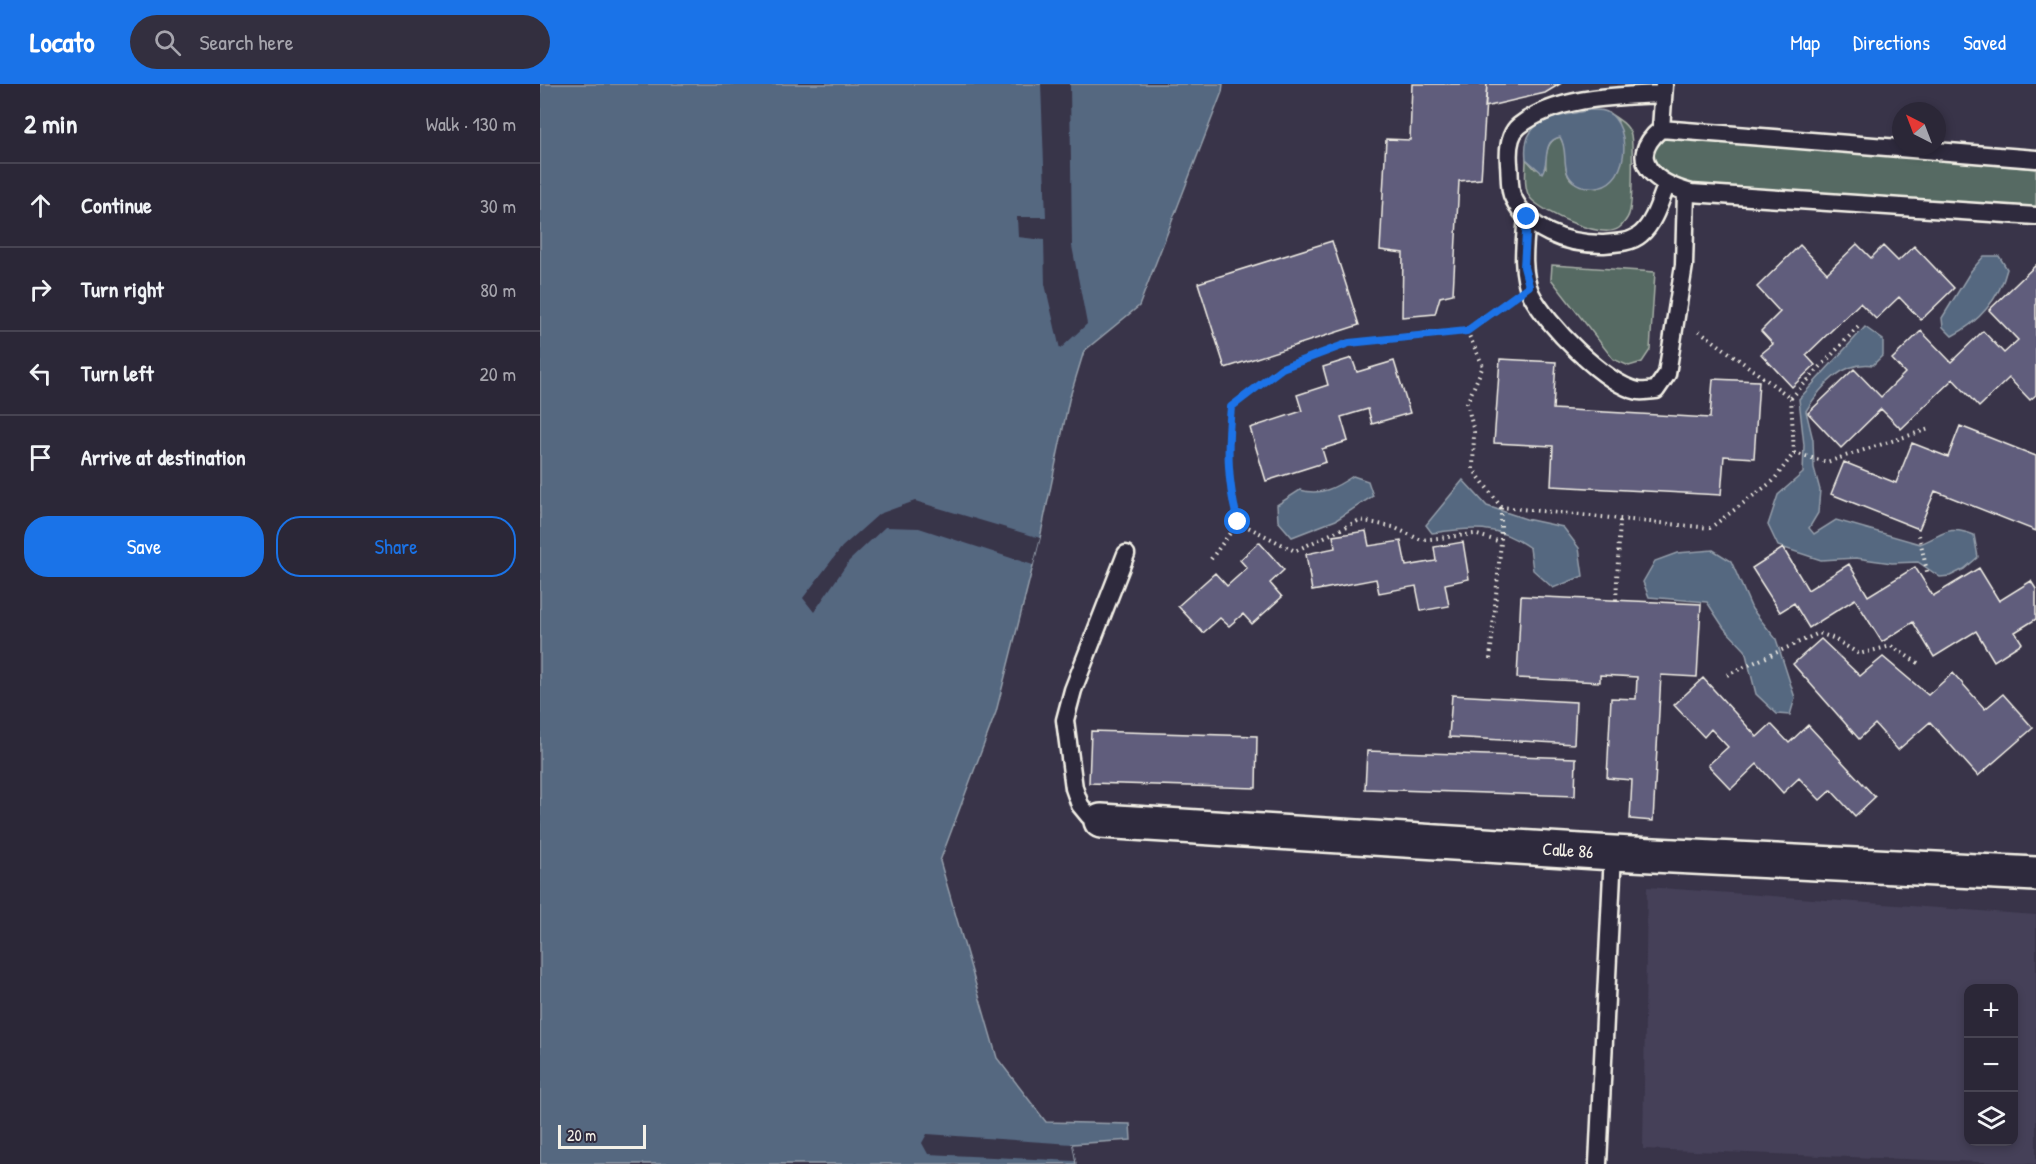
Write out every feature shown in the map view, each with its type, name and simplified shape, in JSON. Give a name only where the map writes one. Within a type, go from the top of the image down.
[{"type":"street","name":"Calle 86","points":[[1101,821],[1613,853],[2036,874]]},
{"type":"lane","points":[[1661,129],[1664,89],[1597,97],[1535,115],[1516,128],[1507,149],[1512,194],[1527,217],[1549,234],[1580,244],[1621,243],[1641,235],[1655,214],[1666,186]]},
{"type":"lane","points":[[2036,159],[1661,129],[1650,137],[1645,148],[1644,160],[1649,170],[1666,186],[1686,192],[2036,216]]},
{"type":"lane","points":[[1527,217],[1524,267],[1531,294],[1558,332],[1602,373],[1638,392],[1656,390],[1667,374],[1677,314],[1684,265],[1686,192]]},
{"type":"lane","points":[[1101,821],[1089,816],[1080,805],[1074,788],[1065,720],[1073,690],[1126,554]]},
{"type":"lane","points":[[1598,1164],[1613,853]]},
{"type":"path","points":[[1501,542],[1474,534],[1421,540],[1393,527],[1360,520],[1295,551],[1238,522],[1230,494],[1226,456],[1231,407],[1282,368],[1349,343],[1467,331],[1529,286]]},
{"type":"path","points":[[1677,314],[1791,398]]},
{"type":"path","points":[[1501,507],[1710,528],[1773,481],[1794,453],[1791,398],[1859,326]]},
{"type":"path","points":[[1467,331],[1483,366],[1467,404],[1474,432],[1473,469],[1501,507],[1501,542],[1490,659]]},
{"type":"path","points":[[1794,453],[1827,462],[1929,429]]},
{"type":"path","points":[[1616,600],[1620,520]]},
{"type":"path","points":[[1211,559],[1238,522]]},
{"type":"path","points":[[1919,535],[1928,576]]},
{"type":"path","points":[[1727,675],[1819,633],[1833,638],[1859,654],[1891,646],[1918,663]]},
{"type":"shaded area","points":[[1647,887],[2036,915],[2036,1164],[1643,1149]]},
{"type":"green space","points":[[1609,113],[1630,131],[1632,162],[1629,214],[1622,226],[1611,231],[1587,228],[1538,205],[1528,195],[1525,175],[1526,159],[1535,169],[1546,168],[1546,154],[1549,145],[1560,137],[1564,146],[1569,177],[1583,186],[1598,188],[1618,121]]},
{"type":"green space","points":[[1663,135],[2036,169],[2036,208],[1692,188],[1668,181],[1651,161],[1654,139]]},
{"type":"green space","points":[[1552,265],[1655,272],[1650,350],[1642,362],[1629,366],[1613,359],[1551,279]]},
{"type":"water","points":[[540,84],[1223,84],[1222,92],[1139,306],[1084,351],[1069,400],[1040,538],[996,712],[940,861],[997,1058],[1046,1122],[1130,1124],[1131,1140],[1072,1144],[1076,1164],[540,1164]]},
{"type":"water","points":[[1589,110],[1607,112],[1615,119],[1621,130],[1624,142],[1623,156],[1620,168],[1613,179],[1603,185],[1590,187],[1581,186],[1575,182],[1567,171],[1563,142],[1560,137],[1554,139],[1548,147],[1542,173],[1526,159],[1526,145],[1535,127],[1553,118]]},
{"type":"water","points":[[1984,256],[1999,256],[2007,269],[2004,280],[1987,309],[1962,331],[1952,336],[1943,327],[1942,318],[1971,271]]},
{"type":"water","points":[[1865,327],[1883,340],[1883,355],[1873,365],[1862,365],[1842,371],[1826,384],[1806,411],[1813,440],[1814,468],[1820,490],[1818,513],[1809,528],[1814,534],[1836,520],[1920,544],[1951,531],[1958,530],[1974,535],[1978,557],[1964,569],[1950,576],[1940,577],[1918,562],[1892,563],[1856,558],[1821,560],[1778,546],[1768,525],[1778,495],[1803,473],[1804,445],[1799,399]]},
{"type":"water","points":[[1353,476],[1368,481],[1373,496],[1336,520],[1292,537],[1278,521],[1277,505],[1300,490],[1315,492],[1328,490]]},
{"type":"water","points":[[1463,480],[1487,506],[1526,519],[1563,527],[1579,548],[1583,576],[1553,588],[1533,570],[1530,548],[1518,540],[1483,529],[1459,529],[1432,533],[1426,525]]},
{"type":"water","points":[[1713,550],[1731,561],[1752,609],[1776,639],[1795,698],[1790,715],[1777,714],[1756,694],[1745,650],[1724,628],[1707,602],[1649,597],[1643,582],[1655,561],[1677,553]]},
{"type":"pier","points":[[1041,84],[1070,84],[1072,246],[1087,324],[1060,349],[1045,284],[1044,240],[1018,237],[1017,217],[1046,217]]},
{"type":"pier","points":[[915,501],[1040,538],[1033,565],[919,528],[885,527],[849,561],[814,612],[803,598],[842,547],[879,514]]},
{"type":"pier","points":[[927,1134],[1072,1144],[1075,1161],[928,1154],[922,1143]]},
{"type":"building","points":[[1412,84],[1487,84],[1481,179],[1459,181],[1453,294],[1440,297],[1435,314],[1402,317],[1403,253],[1380,250],[1386,139],[1410,140]]},
{"type":"building","points":[[1487,84],[1560,84],[1545,93],[1485,107]]},
{"type":"building","points":[[1332,241],[1359,325],[1225,368],[1198,283]]},
{"type":"building","points":[[1857,244],[1871,258],[1883,246],[1898,261],[1914,246],[1954,288],[1921,320],[1899,297],[1876,319],[1860,303],[1806,355],[1815,365],[1792,387],[1761,354],[1773,344],[1761,331],[1780,312],[1757,287],[1800,245],[1827,273]]},
{"type":"building","points":[[2036,265],[2036,395],[2030,400],[2009,378],[1979,407],[1953,379],[1901,429],[1881,409],[1841,448],[1808,413],[1854,369],[1881,397],[1905,373],[1892,359],[1921,331],[1951,362],[1983,331],[2004,353],[2018,340],[1989,310]]},
{"type":"building","points":[[1352,358],[1357,372],[1394,361],[1410,413],[1372,424],[1368,409],[1341,417],[1348,441],[1322,449],[1326,462],[1266,481],[1250,428],[1302,411],[1297,395],[1328,385],[1323,367]]},
{"type":"building","points":[[1500,359],[1556,362],[1553,409],[1710,418],[1713,379],[1759,381],[1754,458],[1724,456],[1721,495],[1551,486],[1553,446],[1494,443]]},
{"type":"building","points":[[1960,426],[2036,456],[2036,531],[1935,491],[1919,529],[1831,494],[1844,462],[1896,483],[1912,443],[1948,457]]},
{"type":"building","points":[[1366,531],[1369,546],[1401,541],[1406,566],[1436,561],[1434,547],[1463,542],[1469,579],[1445,584],[1449,606],[1421,611],[1416,586],[1379,593],[1376,579],[1312,591],[1306,554],[1335,548],[1333,536]]},
{"type":"building","points":[[1259,542],[1284,570],[1270,583],[1282,597],[1252,624],[1243,614],[1229,626],[1220,618],[1203,633],[1178,606],[1215,573],[1227,586],[1247,568],[1240,560]]},
{"type":"building","points":[[1783,548],[1808,590],[1849,564],[1868,596],[1915,567],[1933,596],[1979,568],[1999,601],[2031,581],[2036,589],[2036,619],[2015,632],[2022,643],[1994,661],[1976,631],[1934,657],[1913,622],[1882,642],[1855,599],[1809,628],[1794,603],[1780,612],[1752,568]]},
{"type":"building","points":[[1521,596],[1701,604],[1697,677],[1661,675],[1653,821],[1630,819],[1632,780],[1607,778],[1611,698],[1636,699],[1637,677],[1600,675],[1600,682],[1517,678]]},
{"type":"building","points":[[1821,639],[1860,676],[1883,657],[1928,695],[1953,673],[1985,709],[2003,694],[2033,728],[1978,776],[1930,722],[1898,750],[1875,724],[1859,739],[1793,664]]},
{"type":"building","points":[[1703,678],[1757,737],[1771,724],[1789,743],[1808,725],[1875,797],[1855,816],[1831,790],[1820,800],[1799,778],[1783,793],[1757,764],[1731,789],[1708,765],[1728,747],[1711,729],[1704,737],[1674,705]]},
{"type":"building","points":[[1452,695],[1576,702],[1574,744],[1449,737]]},
{"type":"building","points":[[1091,731],[1257,736],[1256,788],[1089,783]]},
{"type":"building","points":[[1367,751],[1576,758],[1575,796],[1365,789]]},
{"type":"route","points":[[1238,522],[1230,494],[1226,456],[1231,407],[1282,368],[1349,343],[1467,331],[1529,286],[1524,267],[1527,217]]}]
